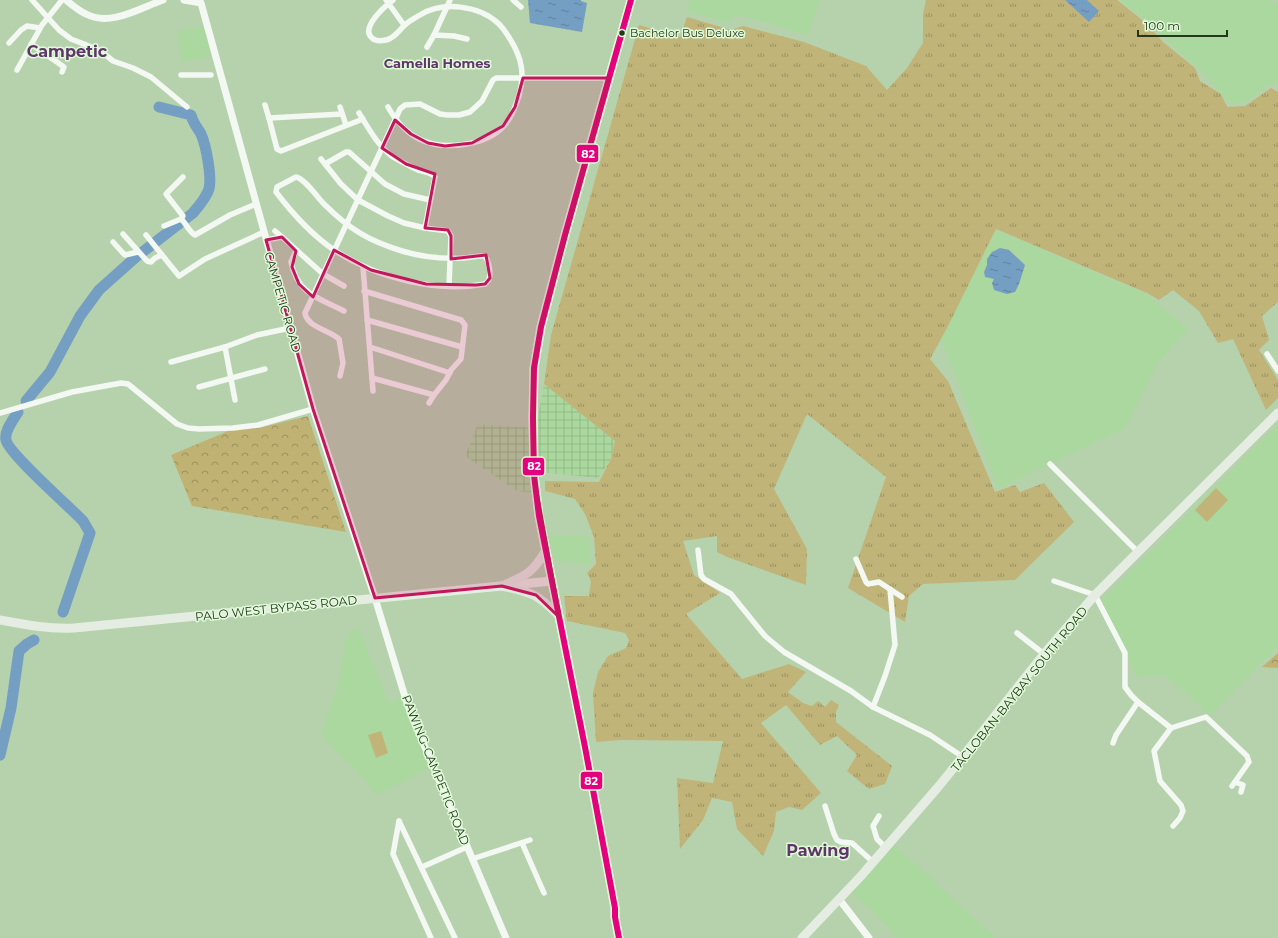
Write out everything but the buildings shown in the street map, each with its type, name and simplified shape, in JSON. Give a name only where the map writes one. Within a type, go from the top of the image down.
[{"type":"highway","points":[[619,938],[615,908],[560,618],[539,516],[534,475],[532,418],[534,368],[541,327],[565,235],[631,0]]},
{"type":"highway","points":[[502,586],[531,572],[540,561],[546,550]]},
{"type":"highway","points":[[502,586],[536,595],[560,618]]},
{"type":"highway","points":[[615,908],[619,916],[624,938]]},
{"type":"main road","name":"TACLOBAN-BAYBAY SOUTH ROAD","points":[[802,938],[886,848],[963,757],[1044,654],[1095,596],[1278,413]]},
{"type":"main road","name":"PALO WEST BYPASS ROAD","points":[[0,620],[30,626],[74,628],[552,581]]},
{"type":"street","points":[[32,0],[59,30],[74,41],[94,48],[102,52],[113,61],[133,68],[151,77],[187,107]]},
{"type":"street","points":[[17,70],[40,28],[62,0]]},
{"type":"street","points":[[66,0],[86,15],[103,18],[124,15],[163,0]]},
{"type":"street","name":"CAMPETIC ROAD","points":[[184,0],[201,3],[216,75],[256,204],[314,409],[375,598]]},
{"type":"street","points":[[427,47],[450,0]]},
{"type":"street","points":[[513,0],[521,6]]},
{"type":"street","points":[[388,107],[395,120],[403,128],[419,139],[428,143],[445,146],[472,143],[498,131],[511,116],[523,78],[516,48],[499,24],[476,11],[447,6],[431,10],[420,15],[404,26],[392,38],[377,40],[372,39],[368,34],[368,29],[372,21],[389,1],[404,26]]},
{"type":"street","points":[[9,43],[21,30],[27,26],[40,28]]},
{"type":"street","points":[[434,35],[454,36],[467,39]]},
{"type":"street","points":[[31,44],[64,67],[62,72]]},
{"type":"street","points":[[181,75],[216,75]]},
{"type":"street","points":[[340,376],[343,363],[339,339],[310,323],[305,313],[400,109],[405,105],[420,104],[440,114],[453,116],[464,114],[474,109],[482,101],[495,79],[609,78]]},
{"type":"street","points":[[265,105],[270,118],[277,150],[281,151],[363,119]]},
{"type":"street","points":[[340,107],[346,125]]},
{"type":"street","points":[[360,113],[382,148],[393,157],[406,164],[432,174],[435,177],[425,228]]},
{"type":"street","points":[[270,118],[342,114]]},
{"type":"street","points":[[325,164],[346,152],[349,152],[385,184],[404,194],[430,200]]},
{"type":"street","points":[[321,159],[341,184],[358,200],[383,214],[404,223],[448,231],[451,236],[450,286]]},
{"type":"street","points":[[183,177],[166,194],[183,216],[183,220],[195,234],[230,215],[256,204]]},
{"type":"street","points":[[299,177],[346,225],[371,240],[402,252],[418,255],[451,259],[482,256],[487,259],[490,278],[486,284],[476,286],[431,285],[382,274],[363,267],[334,250],[288,207],[276,192],[277,187],[299,177]]},
{"type":"street","points":[[164,226],[183,220]]},
{"type":"street","points":[[275,231],[323,274],[344,286]]},
{"type":"street","points":[[146,235],[178,276],[205,258],[264,232]]},
{"type":"street","points":[[123,234],[144,260],[150,262],[162,255]]},
{"type":"street","points":[[266,240],[282,238]]},
{"type":"street","points":[[113,242],[125,254],[139,254]]},
{"type":"street","points":[[296,251],[292,258],[292,267],[299,284],[313,296],[344,311]]},
{"type":"street","points":[[363,267],[373,391]]},
{"type":"street","points":[[364,291],[461,320],[465,325],[461,359],[429,403]]},
{"type":"street","points":[[367,320],[462,347]]},
{"type":"street","points":[[171,362],[225,347],[257,335],[290,328]]},
{"type":"street","points":[[225,347],[235,400]]},
{"type":"street","points":[[370,347],[450,373]]},
{"type":"street","points":[[1268,354],[1278,371]]},
{"type":"street","points":[[199,387],[265,369]]},
{"type":"street","points":[[372,378],[434,395]]},
{"type":"street","points":[[0,413],[72,392],[121,382],[128,384],[177,424],[188,428],[199,429],[258,426],[314,409]]},
{"type":"street","points":[[1050,464],[1138,552]]},
{"type":"street","points":[[698,550],[701,575],[704,579],[731,594],[765,636],[784,652],[851,691],[873,707],[930,735],[963,757]]},
{"type":"street","points":[[856,559],[868,584],[879,582],[902,597]]},
{"type":"street","points":[[1054,581],[1095,596],[1125,653],[1125,687],[1138,702],[1171,728]]},
{"type":"street","points":[[873,707],[895,645],[890,589]]},
{"type":"street","name":"PAWING-CAMPETIC ROAD","points":[[375,598],[413,719],[466,847],[506,938]]},
{"type":"street","points":[[1017,632],[1044,654]]},
{"type":"street","points":[[1113,743],[1116,735],[1138,702]]},
{"type":"street","points":[[1173,826],[1180,818],[1183,811],[1181,804],[1160,781],[1154,751],[1171,728],[1206,717],[1248,759],[1247,765],[1234,784],[1243,785],[1241,792]]},
{"type":"street","points":[[825,806],[837,840],[852,843],[873,862]]},
{"type":"street","points":[[879,816],[873,826],[877,839],[886,848]]},
{"type":"street","points":[[431,938],[393,854],[399,821],[422,867],[454,938]]},
{"type":"street","points":[[472,859],[530,840]]},
{"type":"street","points":[[522,843],[544,893]]},
{"type":"street","points":[[422,867],[466,847]]},
{"type":"street","points":[[839,899],[869,938]]},
{"type":"highlighted area","points":[[523,78],[609,78],[541,327],[534,368],[534,475],[560,618],[536,595],[502,586],[375,598],[313,409],[266,240],[282,237],[296,251],[292,267],[299,284],[313,297],[334,250],[371,270],[426,284],[476,285],[485,284],[490,278],[486,255],[451,259],[451,236],[448,230],[425,228],[435,174],[406,164],[382,148],[395,120],[411,134],[428,143],[445,146],[472,143],[503,126],[515,107]]},
{"type":"shaded area","points":[[690,0],[819,0],[808,35],[739,15],[725,22],[686,11]]},
{"type":"shaded area","points":[[1120,0],[1269,0],[1278,4],[1278,85],[1274,82],[1243,103],[1229,103],[1205,75],[1151,24]]},
{"type":"shaded area","points":[[204,27],[211,56],[181,62],[177,31]]},
{"type":"shaded area","points":[[996,230],[1146,294],[1188,329],[1156,366],[1125,428],[998,489],[941,339]]},
{"type":"shaded area","points":[[544,384],[615,441],[611,459],[598,478],[538,472],[539,493],[517,491],[465,456],[478,424],[536,428]]},
{"type":"shaded area","points":[[1278,424],[1278,646],[1210,715],[1165,675],[1137,677],[1101,601]]},
{"type":"shaded area","points":[[549,536],[589,536],[591,564],[555,560]]},
{"type":"shaded area","points":[[355,628],[359,628],[388,702],[402,698],[428,768],[378,795],[321,734],[338,685],[345,642]]},
{"type":"shaded area","points":[[895,845],[995,938],[897,938],[875,914],[852,893]]},
{"type":"green space","points":[[926,0],[1117,0],[1146,23],[1163,42],[1195,68],[1200,81],[1221,94],[1227,107],[1245,106],[1271,88],[1278,92],[1278,302],[1262,316],[1269,340],[1259,350],[1278,380],[1278,398],[1266,410],[1233,339],[1218,343],[1199,311],[1173,290],[1159,300],[1147,293],[996,229],[930,359],[948,381],[995,492],[1015,485],[1020,492],[1044,483],[1074,522],[1015,580],[923,584],[909,596],[905,622],[848,588],[886,477],[807,414],[774,489],[807,549],[806,585],[727,557],[717,552],[717,536],[683,541],[694,575],[720,593],[686,614],[742,679],[789,664],[806,672],[788,692],[803,703],[812,706],[818,701],[825,707],[831,700],[839,705],[836,712],[836,722],[892,766],[885,784],[869,789],[847,771],[857,755],[837,736],[820,745],[786,705],[761,723],[821,793],[802,810],[789,807],[776,812],[774,831],[763,856],[737,829],[732,802],[712,798],[703,820],[680,849],[677,778],[713,783],[723,741],[621,740],[596,742],[593,693],[598,672],[608,656],[626,648],[629,640],[625,633],[567,621],[564,596],[589,596],[591,581],[587,573],[596,564],[594,537],[585,514],[575,499],[545,491],[545,481],[599,482],[611,459],[615,441],[544,384],[551,335],[639,25],[680,37],[687,17],[731,30],[743,26],[804,42],[866,66],[887,90],[907,68],[923,43],[923,14]]},
{"type":"green space","points":[[308,416],[346,532],[192,506],[171,455],[233,429],[259,428]]},
{"type":"green space","points":[[1216,488],[1228,500],[1207,522],[1195,510]]},
{"type":"green space","points":[[1278,653],[1278,668],[1262,667]]},
{"type":"green space","points":[[381,731],[388,753],[376,758],[368,735]]},
{"type":"water","points":[[528,0],[581,0],[587,3],[582,32],[530,23]]},
{"type":"water","points":[[1065,0],[1087,0],[1099,11],[1089,22]]},
{"type":"water","points":[[1000,248],[1009,250],[1025,265],[1015,292],[1007,294],[994,290],[992,283],[994,279],[985,277],[984,272],[987,265],[987,259],[992,252]]},
{"type":"waterway","points":[[26,401],[50,372],[80,316],[99,290],[136,257],[193,213],[208,192],[210,177],[207,153],[201,134],[191,115],[159,107]]},
{"type":"waterway","points":[[18,412],[6,433],[6,440],[9,447],[28,468],[83,521],[90,533],[63,612]]},
{"type":"waterway","points":[[0,755],[11,708],[19,651],[34,640]]},
{"type":"transit line","name":"82","points":[[619,938],[615,908],[585,747],[539,516],[534,475],[533,418],[534,368],[541,327],[565,235],[631,0]]},
{"type":"place","name":"Bachelor Bus Deluxe","points":[[622,33]]},
{"type":"district","name":"Campetic","points":[[67,51]]},
{"type":"district","name":"Camella Homes","points":[[437,63]]},
{"type":"district","name":"Pawing","points":[[818,850]]}]
